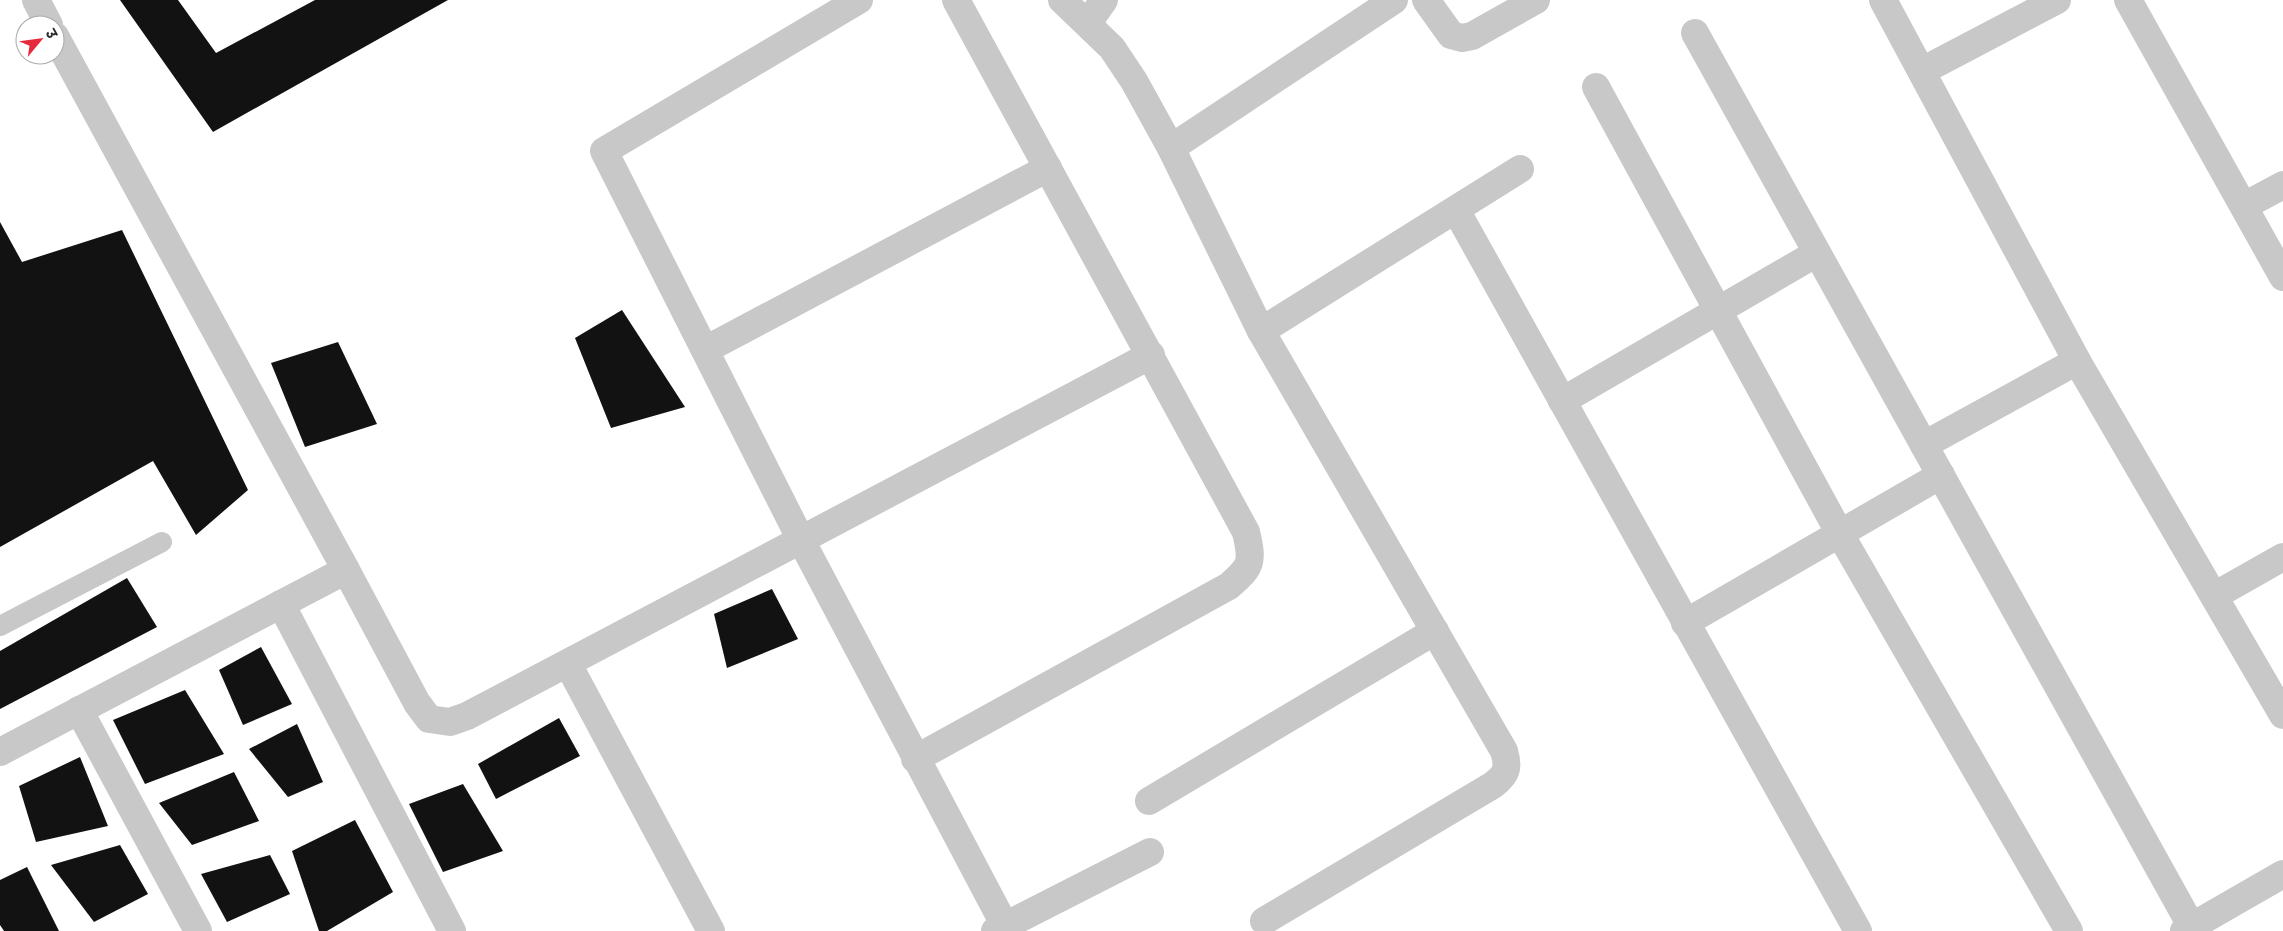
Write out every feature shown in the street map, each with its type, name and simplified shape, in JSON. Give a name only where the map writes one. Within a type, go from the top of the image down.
[{"type":"street","points":[[36,0],[44,15]]},
{"type":"street","points":[[859,0],[604,151],[1000,928],[1150,852]]},
{"type":"street","points":[[915,759],[1229,586],[1244,573],[1252,556],[1246,532],[956,0]]},
{"type":"street","points":[[1062,0],[1112,48],[1134,81],[1171,148],[1262,331],[1331,454],[1504,751],[1508,766],[1504,776],[1493,785],[1264,921]]},
{"type":"street","points":[[1088,23],[1104,0]]},
{"type":"street","points":[[1171,148],[1394,0]]},
{"type":"street","points":[[1426,0],[1451,35],[1462,38],[1472,36],[1536,0]]},
{"type":"street","points":[[1883,0],[2077,361],[2283,715]]},
{"type":"street","points":[[1922,71],[2057,0]]},
{"type":"street","points":[[2128,0],[2283,277]]},
{"type":"street","points":[[1694,32],[1941,475],[2190,930],[2283,874]]},
{"type":"street","points":[[65,54],[417,703],[429,719],[450,722],[467,716],[1151,355]]},
{"type":"street","points":[[1596,87],[1840,534],[2069,931]]},
{"type":"street","points":[[705,350],[1048,168]]},
{"type":"street","points":[[1262,331],[1520,169]]},
{"type":"street","points":[[2244,206],[2283,185]]},
{"type":"street","points":[[1456,210],[1858,931]]},
{"type":"street","points":[[1562,401],[1817,253]]},
{"type":"street","points":[[1924,445],[2077,361]]},
{"type":"street","points":[[1685,623],[1941,475]]},
{"type":"street","points":[[2214,596],[2283,557]]},
{"type":"street","points":[[0,752],[346,570]]},
{"type":"street","points":[[281,604],[452,931]]},
{"type":"street","points":[[1149,801],[1435,631]]},
{"type":"street","points":[[568,664],[711,931]]},
{"type":"street","points":[[78,710],[198,931]]},
{"type":"lane","points":[[0,626],[162,542]]},
{"type":"building","points":[[120,0],[178,0],[216,53],[315,0],[448,0],[213,132]]},
{"type":"building","points":[[0,222],[22,262],[122,230],[248,490],[196,535],[153,461],[0,547]]},
{"type":"building","points":[[622,310],[685,407],[611,428],[575,338]]},
{"type":"building","points":[[338,342],[377,424],[305,447],[271,363]]},
{"type":"building","points":[[127,578],[157,627],[0,709],[0,651]]},
{"type":"building","points":[[772,589],[798,639],[727,668],[714,614]]},
{"type":"building","points":[[261,647],[292,704],[243,725],[219,670]]},
{"type":"building","points":[[185,690],[224,754],[145,784],[113,720]]},
{"type":"building","points":[[559,718],[580,756],[496,799],[478,764]]},
{"type":"building","points":[[297,724],[323,782],[288,797],[249,749]]},
{"type":"building","points":[[80,757],[108,826],[36,842],[19,786]]},
{"type":"building","points":[[234,772],[259,821],[192,845],[159,803]]},
{"type":"building","points":[[463,784],[503,851],[443,872],[409,804]]},
{"type":"building","points":[[355,820],[393,892],[327,931],[319,931],[292,851]]},
{"type":"building","points":[[120,845],[148,894],[94,922],[51,865]]},
{"type":"building","points":[[270,855],[290,894],[227,922],[201,874]]},
{"type":"building","points":[[27,867],[59,931],[4,931],[0,925],[0,880]]}]
